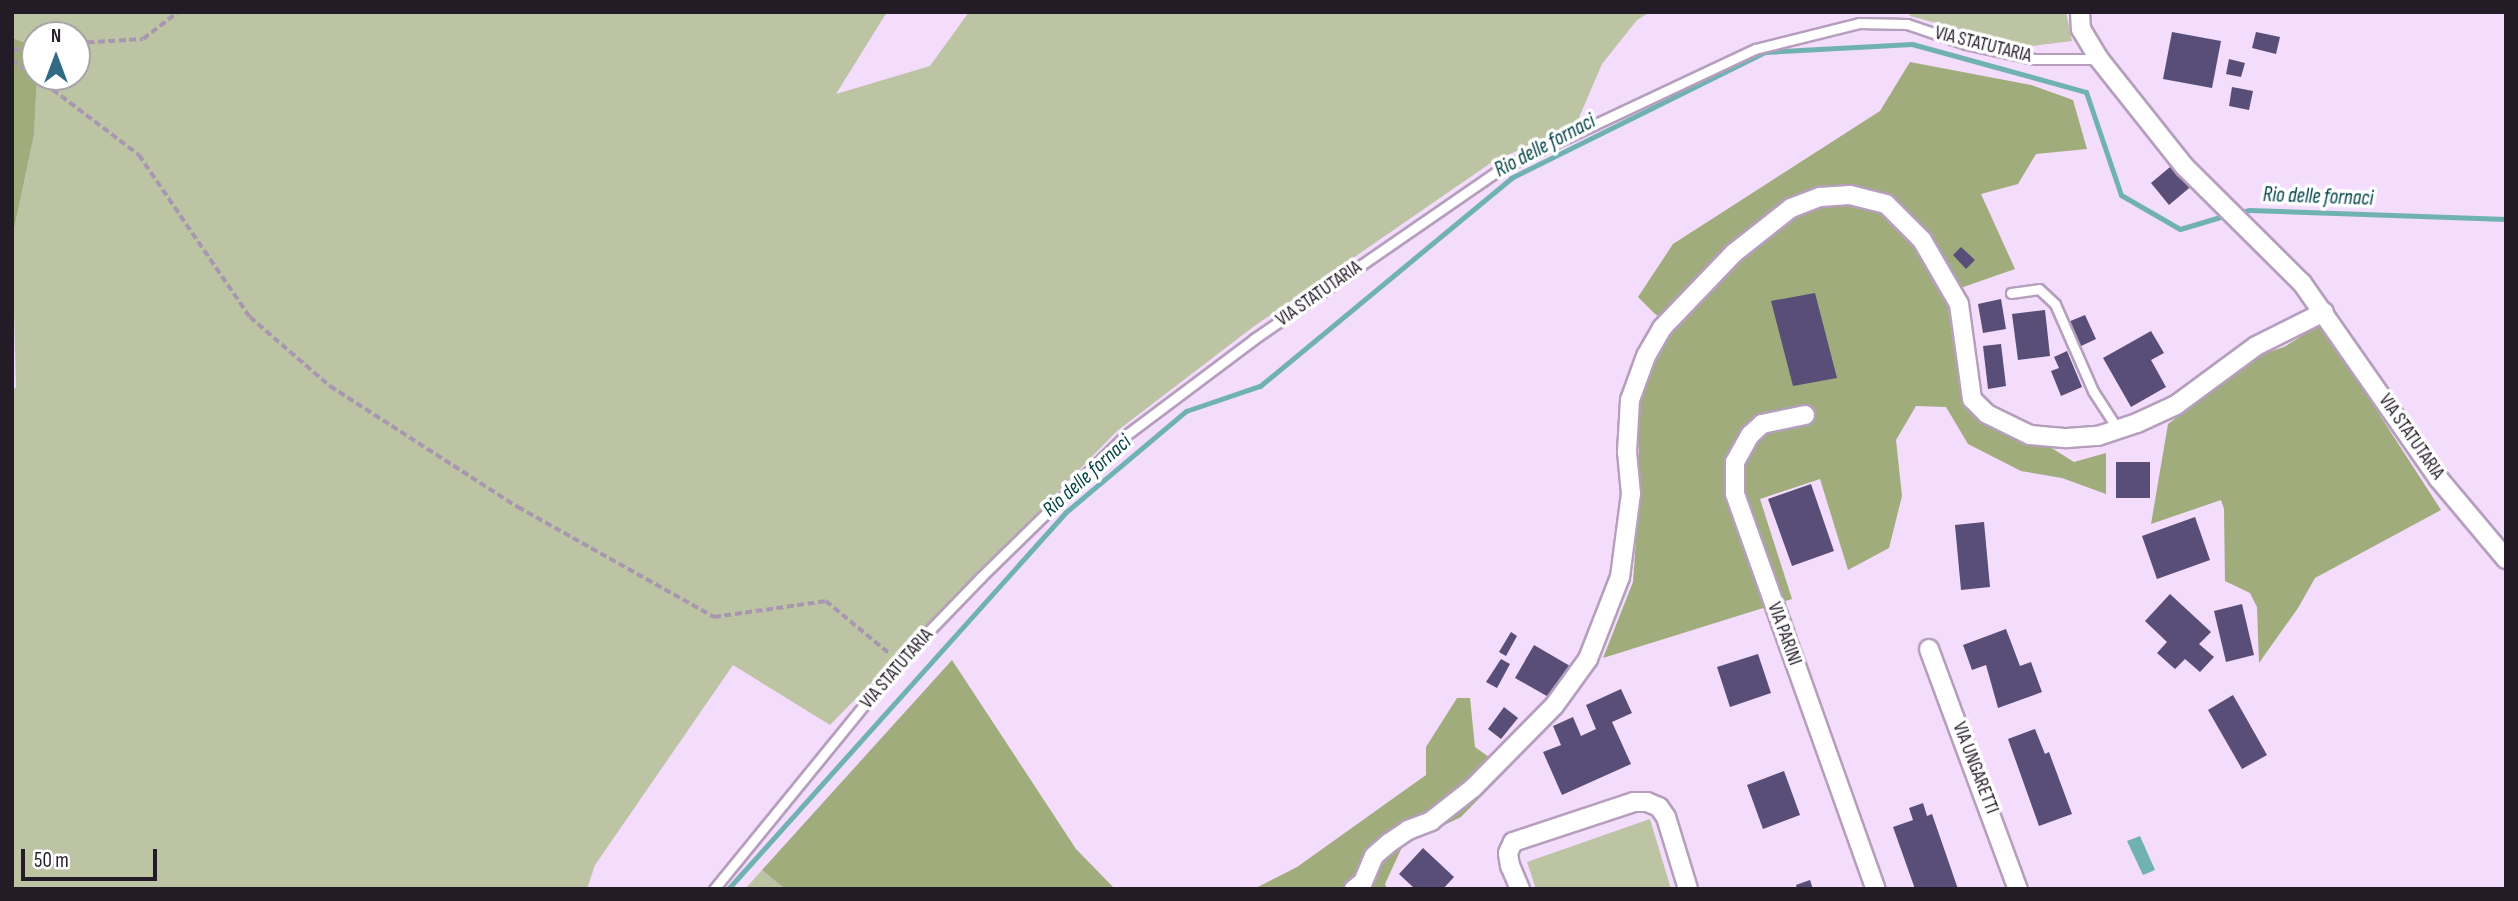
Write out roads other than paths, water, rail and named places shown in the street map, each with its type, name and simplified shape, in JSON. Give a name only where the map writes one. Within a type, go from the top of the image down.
[{"type":"street","name":"VIA STATUTARIA","points":[[2080,12],[2081,29],[2099,59],[2185,167],[2302,283],[2438,478],[2506,559]]},
{"type":"street","points":[[1354,889],[1363,882],[1374,856],[1389,843],[1408,830],[1431,821],[1473,788],[1554,706],[1588,659],[1620,577],[1631,494],[1627,452],[1630,400],[1646,356],[1662,328],[1734,253],[1791,208],[1820,197],[1850,194],[1886,204],[1922,240],[1959,304],[1972,399],[1987,414],[2030,435],[2067,438],[2098,436],[2137,424],[2176,405],[2256,346],[2324,312]]},
{"type":"street","name":"VIA PARINI","points":[[1805,415],[1762,424],[1749,435],[1735,462],[1735,494],[1876,889]]},
{"type":"street","name":"VIA UNGARETTI","points":[[1929,649],[2006,849],[2018,889]]},
{"type":"street","points":[[1520,889],[1510,866],[1508,853],[1513,842],[1634,802],[1647,802],[1659,807],[1666,817],[1688,889]]},
{"type":"lane","name":"VIA STATUTARIA","points":[[714,889],[900,662],[1125,436],[1254,339],[1500,169],[1755,49],[1859,23],[1907,24],[1966,44],[2034,59],[2099,59]]},
{"type":"lane","points":[[2011,293],[2039,289],[2054,304],[2093,391],[2117,428]]},
{"type":"waterway","name":"Rio delle fornaci","points":[[728,889],[1066,512],[1186,411],[1260,386],[1511,178],[1765,52],[1912,44],[2086,92],[2121,195],[2180,229],[2227,215]]},
{"type":"waterway","name":"Rio delle fornaci","points":[[2237,213],[2249,210],[2506,219]]}]
